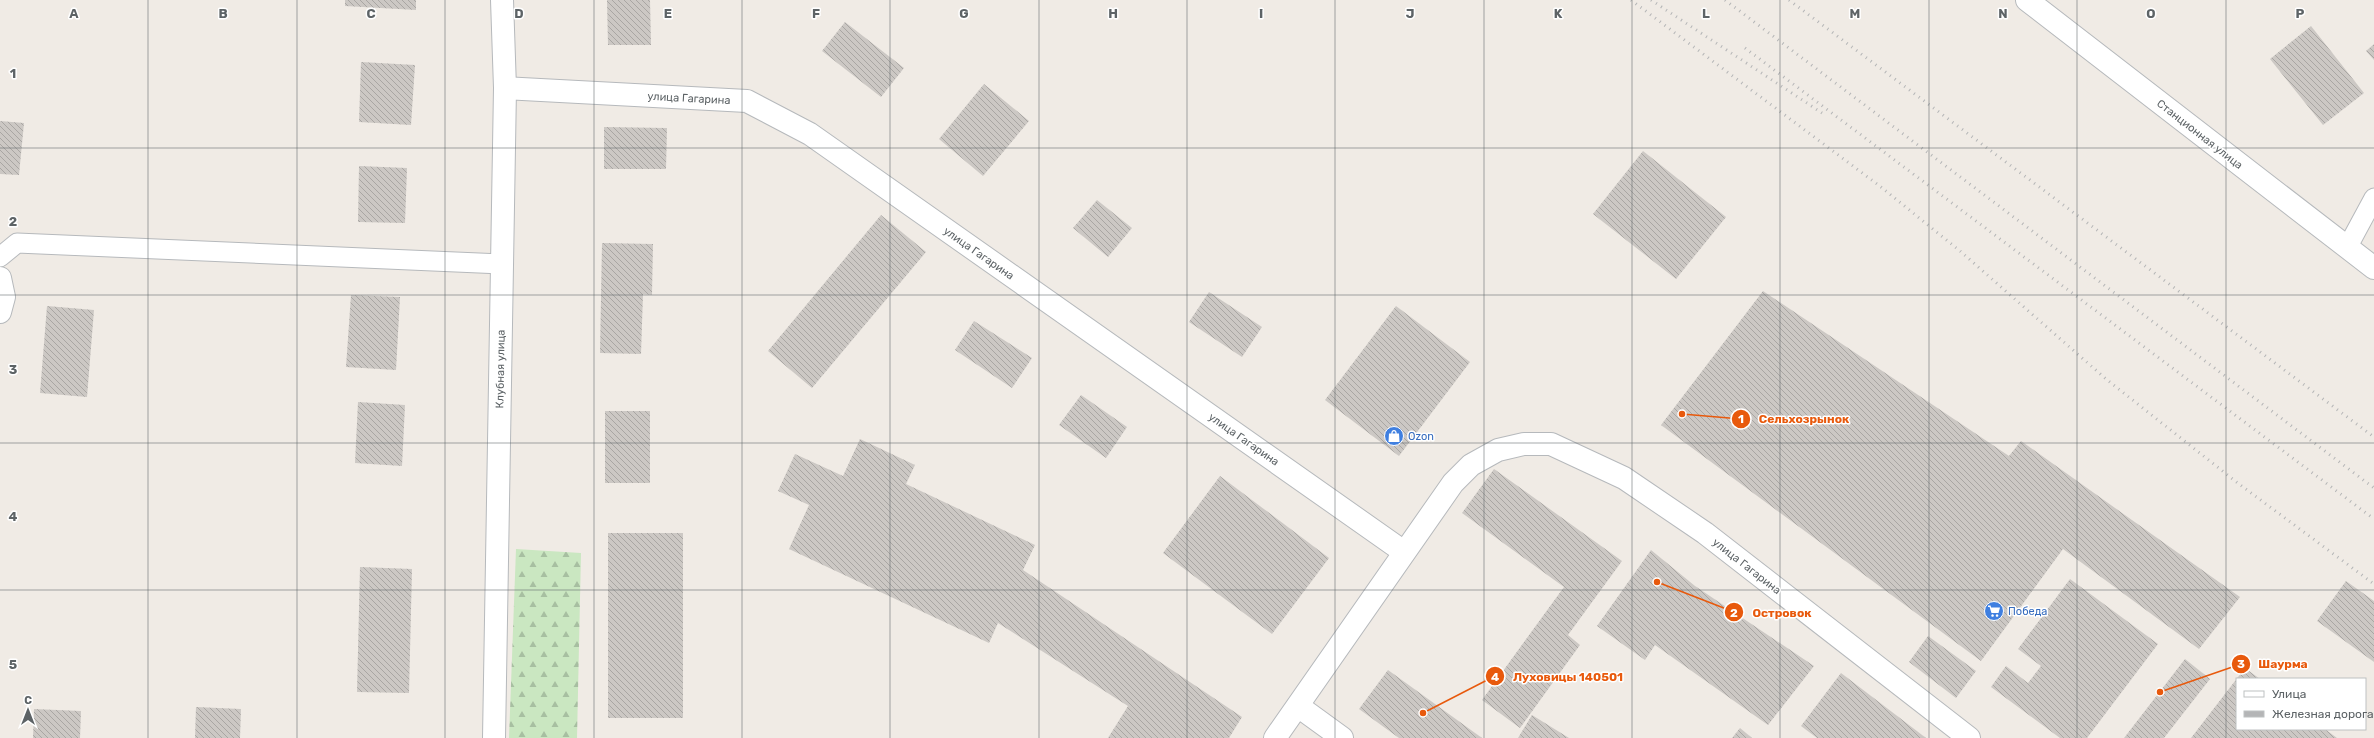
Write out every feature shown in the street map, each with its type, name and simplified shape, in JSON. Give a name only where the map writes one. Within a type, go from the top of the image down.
[{"type":"street","name":"Клубная улица","points":[[494,738],[505,88],[502,0]]},
{"type":"street","name":"Станционная улица","points":[[2027,0],[2374,268]]},
{"type":"street","name":"улица Гагарина","points":[[505,88],[747,101],[761,108],[810,134],[1404,552],[1452,483],[1471,465],[1498,450],[1524,444],[1551,444],[1624,478],[1705,534],[1969,738]]},
{"type":"street","points":[[0,278],[4,297],[0,312]]},
{"type":"street","points":[[1275,738],[1404,552]]},
{"type":"street","points":[[1298,706],[1342,738]]},
{"type":"lane","points":[[2347,248],[2374,198]]},
{"type":"lane","points":[[0,257],[17,243],[502,264]]},
{"type":"green space","points":[[516,549],[581,553],[577,738],[509,738]]},
{"type":"building","points":[[345,0],[416,0],[416,10],[345,6]]},
{"type":"building","points":[[607,0],[650,0],[651,45],[608,45]]},
{"type":"building","points":[[845,22],[904,68],[881,97],[822,51]]},
{"type":"building","points":[[2311,26],[2364,93],[2323,125],[2270,59]]},
{"type":"building","points":[[2374,44],[2374,60],[2366,51]]},
{"type":"building","points":[[361,62],[415,65],[411,125],[359,122]]},
{"type":"building","points":[[984,84],[1029,121],[983,176],[939,139]]},
{"type":"building","points":[[0,121],[24,123],[19,175],[0,174]]},
{"type":"building","points":[[604,127],[667,128],[666,169],[604,169]]},
{"type":"building","points":[[1643,151],[1726,217],[1676,279],[1593,214]]},
{"type":"building","points":[[359,166],[407,168],[405,223],[358,222]]},
{"type":"building","points":[[1097,200],[1132,228],[1108,257],[1073,228]]},
{"type":"building","points":[[881,215],[926,252],[812,388],[768,351]]},
{"type":"building","points":[[602,243],[653,244],[652,295],[643,294],[641,354],[600,353]]},
{"type":"building","points":[[1763,291],[2009,456],[2021,441],[2240,597],[2199,649],[2063,549],[1981,661],[1661,425]]},
{"type":"building","points":[[1209,292],[1262,327],[1242,357],[1189,322]]},
{"type":"building","points":[[351,295],[400,297],[396,370],[346,367]]},
{"type":"building","points":[[47,306],[94,310],[87,397],[40,393]]},
{"type":"building","points":[[1396,306],[1470,362],[1399,456],[1325,400]]},
{"type":"building","points":[[974,321],[1032,358],[1012,388],[955,350]]},
{"type":"building","points":[[1081,395],[1127,427],[1106,458],[1059,425]]},
{"type":"building","points":[[358,402],[405,405],[402,466],[355,463]]},
{"type":"building","points":[[605,411],[650,411],[650,483],[605,483]]},
{"type":"building","points":[[860,439],[915,465],[906,484],[1035,545],[1023,570],[1242,717],[1229,738],[1108,738],[1128,706],[998,623],[989,643],[789,549],[809,505],[778,491],[795,454],[843,476]]},
{"type":"building","points":[[1494,469],[1622,561],[1568,635],[1580,645],[1520,728],[1482,700],[1564,587],[1462,513]]},
{"type":"building","points":[[1220,476],[1329,558],[1272,634],[1163,553]]},
{"type":"building","points":[[608,533],[683,533],[683,718],[608,718]]},
{"type":"building","points":[[1651,550],[1695,586],[1814,666],[1768,725],[1655,645],[1645,660],[1597,626]]},
{"type":"building","points":[[360,567],[412,569],[409,693],[357,692]]},
{"type":"building","points":[[2070,579],[2158,644],[2087,738],[2060,738],[1991,687],[2006,666],[2028,683],[2041,666],[2018,649]]},
{"type":"building","points":[[2346,581],[2374,601],[2374,662],[2317,621]]},
{"type":"building","points":[[1928,636],[1976,671],[1956,698],[1909,662]]},
{"type":"building","points":[[2185,659],[2210,679],[2164,738],[2124,738]]},
{"type":"building","points":[[2245,668],[2259,678],[2237,678]]},
{"type":"building","points":[[1388,670],[1482,738],[1399,738],[1359,709]]},
{"type":"building","points":[[1841,673],[1926,738],[1817,738],[1801,726]]},
{"type":"building","points":[[2236,680],[2236,730],[2326,730],[2337,738],[2191,738]]},
{"type":"building","points":[[196,707],[241,709],[240,738],[195,738]]},
{"type":"building","points":[[34,709],[81,711],[80,738],[33,738]]},
{"type":"building","points":[[1532,715],[1569,738],[1518,738]]},
{"type":"building","points":[[1740,728],[1752,738],[1732,738]]},
{"type":"railway","points":[[1631,0],[1881,187],[1960,251],[2106,379],[2239,484],[2374,584]]},
{"type":"railway","points":[[1651,0],[1822,113]]},
{"type":"railway","points":[[1725,0],[2374,488]]},
{"type":"railway","points":[[1789,0],[2374,437]]},
{"type":"railway","points":[[1745,48],[2374,519]]},
{"type":"place","name":"Сельхозрынок","points":[[1682,414]]},
{"type":"place","name":"Ozon","points":[[1394,436]]},
{"type":"place","name":"Островок","points":[[1657,582]]},
{"type":"place","name":"Победа","points":[[1994,611]]},
{"type":"place","name":"Шаурма","points":[[2160,692]]},
{"type":"place","name":"Луховицы 140501","points":[[1423,713]]}]
